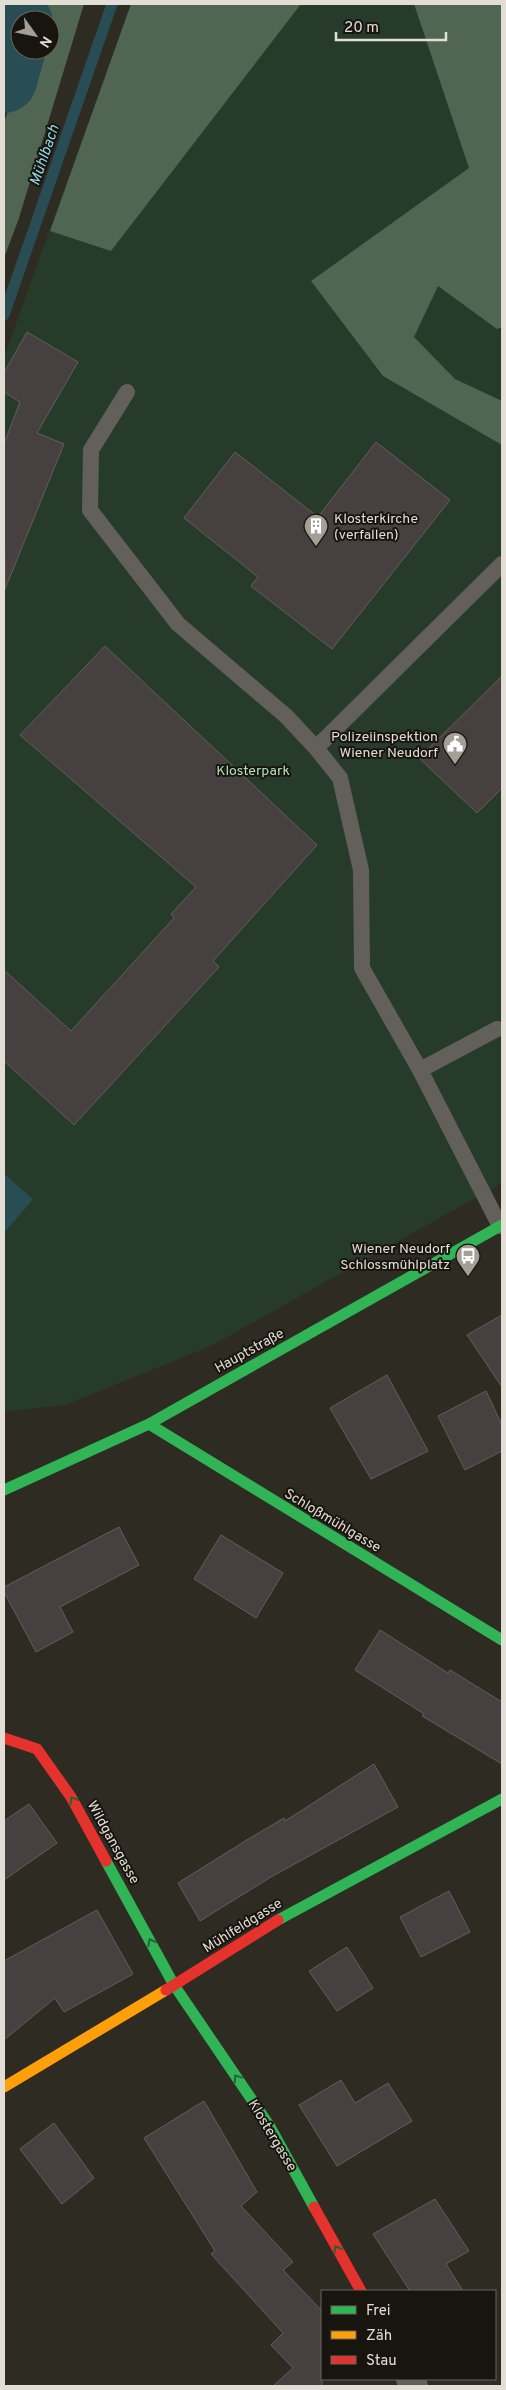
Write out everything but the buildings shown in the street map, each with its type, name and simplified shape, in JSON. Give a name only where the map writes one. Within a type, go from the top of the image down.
[{"type":"street","name":"Hauptstraße","points":[[4,1490],[149,1424],[501,1226]]},
{"type":"street","name":"Schloßmühlgasse","points":[[149,1424],[502,1640]]},
{"type":"street","name":"Wildgansgasse","points":[[4,1738],[37,1749],[72,1797],[174,1985]]},
{"type":"street","name":"Mühlfeldgasse","points":[[4,2087],[174,1985],[270,1924],[502,1799]]},
{"type":"street","name":"Klostergasse","points":[[174,1985],[269,2125],[360,2290]]},
{"type":"lane","points":[[127,392],[91,450],[90,510],[178,624],[286,716],[316,748],[340,778],[361,870],[362,968],[420,1070],[501,1226]]},
{"type":"lane","points":[[316,748],[502,564]]},
{"type":"lane","points":[[420,1070],[497,1029]]},
{"type":"green space","points":[[43,4],[84,4],[19,218],[4,258],[4,123],[25,60],[60,60],[60,10],[41,10]]},
{"type":"green space","name":"Klosterpark","points":[[131,4],[502,4],[502,1183],[211,1346],[65,1405],[4,1412],[4,357]]},
{"type":"green space","points":[[131,4],[301,4],[111,251],[50,231]]},
{"type":"green space","points":[[414,4],[502,4],[502,327],[497,329],[438,286],[414,337],[455,379],[502,401],[502,445],[383,376],[311,281],[469,168]]},
{"type":"water","points":[[4,1174],[33,1199],[4,1233]]},
{"type":"waterway","name":"Mühlbach","points":[[4,315],[112,4]]},
{"type":"waterway","points":[[4,80],[10,59]]},
{"type":"traffic: fast","points":[[4,1490],[149,1424],[502,1225]]},
{"type":"traffic: fast","points":[[149,1424],[502,1640]]},
{"type":"traffic: fast","points":[[278,1920],[502,1799]]},
{"type":"traffic: fast","points":[[106,1861],[174,1985],[269,2125],[314,2207]]},
{"type":"traffic: slow","points":[[4,2087],[166,1990]]},
{"type":"traffic: jam","points":[[4,1738],[37,1749],[71,1797],[106,1861]]},
{"type":"traffic: jam","points":[[166,1990],[278,1920]]},
{"type":"traffic: jam","points":[[314,2207],[360,2290]]},
{"type":"place","name":"Klosterkirche (verfallen)","points":[[316,547]]},
{"type":"place","name":"Polizeiinspektion Wiener Neudorf","points":[[455,765]]},
{"type":"place","name":"Wiener Neudorf Schlossmühlplatz","points":[[468,1277]]}]
